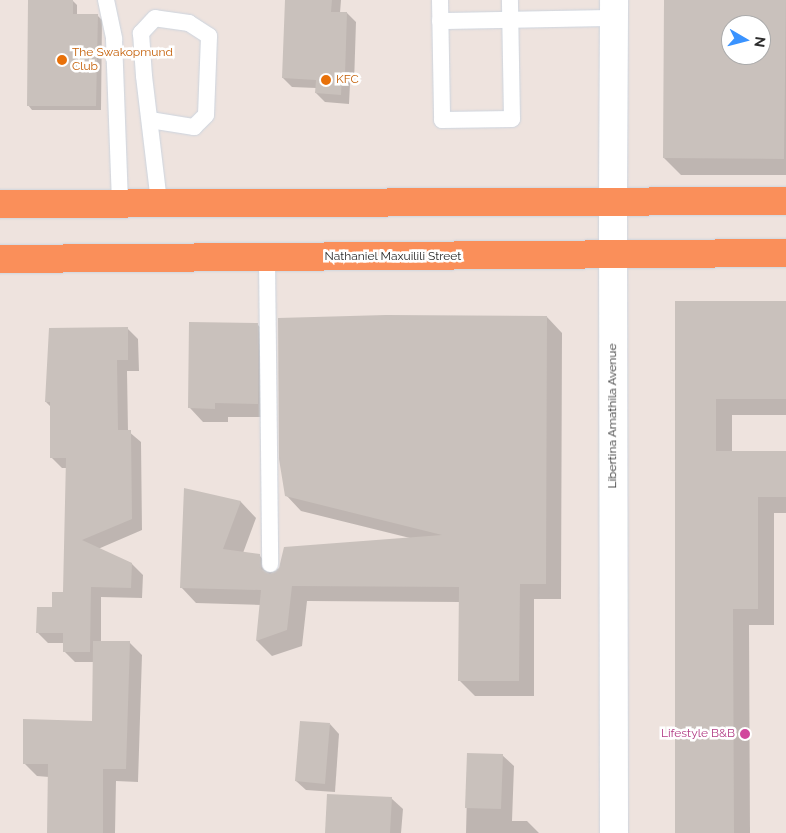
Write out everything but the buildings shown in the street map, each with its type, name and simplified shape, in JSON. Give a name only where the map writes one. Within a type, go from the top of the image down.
[{"type":"highway","points":[[0,204],[120,202],[786,201]]},
{"type":"highway","name":"Nathaniel Maxuilili Street","points":[[0,259],[613,256],[786,253]]},
{"type":"street","name":"Libertina Amathila Avenue","points":[[614,9],[614,833]]},
{"type":"lane","points":[[106,0],[114,39],[120,202]]},
{"type":"lane","points":[[440,0],[442,120],[512,119],[510,0]]},
{"type":"lane","points":[[440,21],[511,20],[614,9]]},
{"type":"lane","points":[[150,120],[194,127],[206,114],[208,36],[189,23],[155,18],[141,33],[150,120],[159,202]]},
{"type":"lane","points":[[267,257],[270,564]]},
{"type":"place","name":"The Swakopmund Club","points":[[62,60]]},
{"type":"place","name":"KFC","points":[[326,80]]},
{"type":"place","name":"Lifestyle B&B","points":[[745,734]]}]
